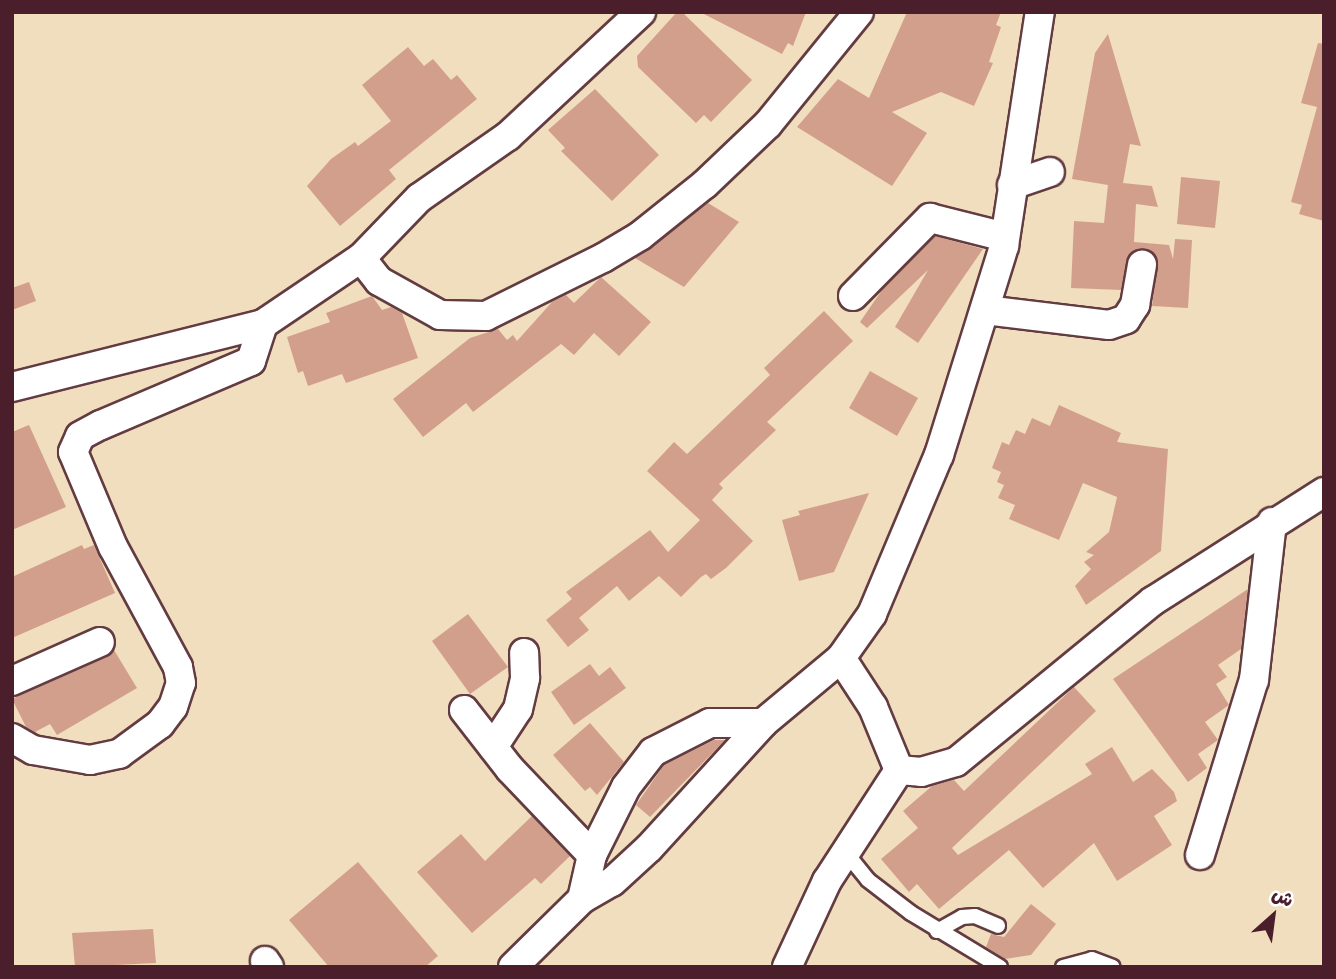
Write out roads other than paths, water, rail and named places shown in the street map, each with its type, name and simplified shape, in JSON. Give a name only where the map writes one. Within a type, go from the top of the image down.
[{"type":"street","points":[[12,387],[263,324],[361,258],[419,198],[508,136],[641,12]]},
{"type":"street","points":[[361,258],[379,281],[398,294],[440,315],[460,318],[486,316],[551,284],[640,236],[705,184],[768,124],[859,12]]},
{"type":"street","points":[[513,967],[582,899],[612,882],[649,848],[763,723],[841,658],[872,614],[939,455],[985,310],[1005,237],[1040,12]]},
{"type":"street","points":[[1012,185],[1050,172]]},
{"type":"street","points":[[853,296],[930,218],[1005,237]]},
{"type":"street","points":[[985,310],[1109,325],[1126,319],[1135,305],[1142,265]]},
{"type":"street","points":[[12,738],[33,750],[90,760],[119,754],[160,724],[173,707],[181,683],[178,667],[113,547],[73,452],[80,436],[101,425],[251,361],[263,324]]},
{"type":"street","points":[[899,770],[921,772],[956,762],[1153,601],[1272,522],[1324,492]]},
{"type":"street","points":[[1200,855],[1254,680],[1272,522]]},
{"type":"street","points":[[12,681],[100,642]]},
{"type":"street","points":[[493,747],[519,709],[526,678],[524,653]]},
{"type":"street","points":[[841,658],[873,707],[899,770]]},
{"type":"street","points":[[464,710],[493,747],[592,855]]},
{"type":"street","points":[[582,899],[592,855],[626,788],[653,752],[710,723],[763,723]]},
{"type":"street","points":[[787,967],[808,914],[899,770]]},
{"type":"lane","points":[[847,854],[868,880],[937,931],[1000,967]]},
{"type":"lane","points":[[937,931],[962,917],[975,916],[998,926]]},
{"type":"lane","points":[[1063,967],[1092,959],[1113,967]]}]
